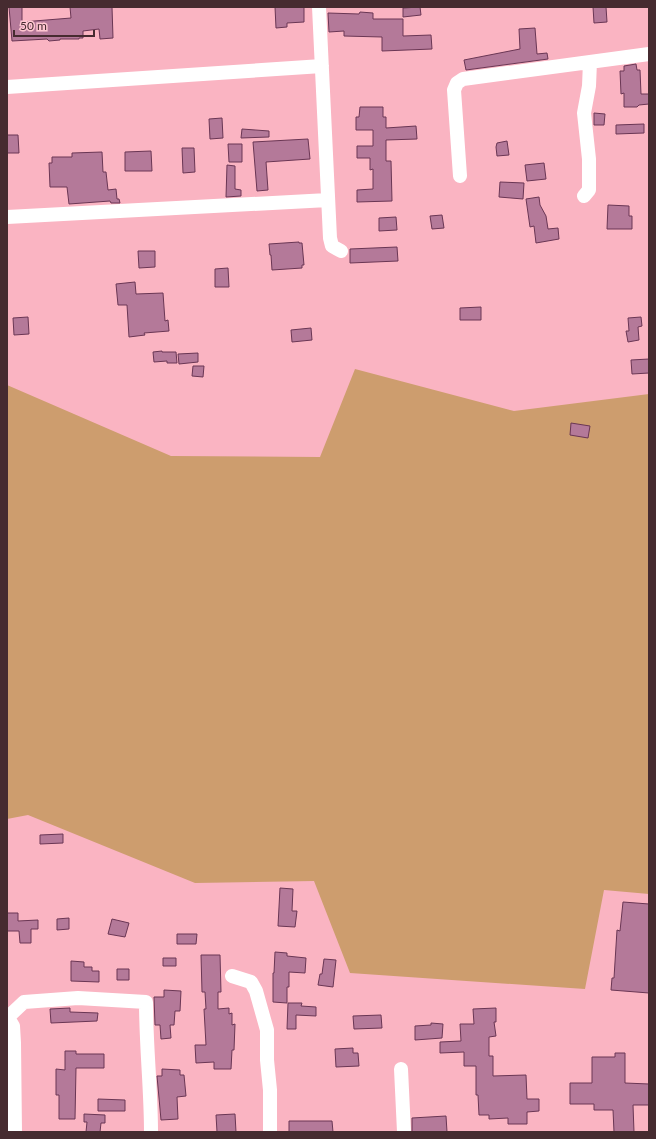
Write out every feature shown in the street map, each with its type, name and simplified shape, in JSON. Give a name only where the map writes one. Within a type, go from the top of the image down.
[{"type":"street","points":[[320,7],[330,238],[332,246],[341,251]]},
{"type":"street","points":[[460,176],[454,90],[457,83],[463,78],[649,54]]},
{"type":"street","points":[[584,196],[589,190],[589,159],[584,113],[589,86],[590,62]]},
{"type":"street","points":[[7,87],[322,66]]},
{"type":"street","points":[[7,217],[328,200]]},
{"type":"street","points":[[232,976],[251,982],[256,991],[266,1030],[270,1090],[270,1132]]},
{"type":"street","points":[[15,1132],[13,1026],[8,1016],[24,1002],[78,998],[146,1002],[151,1132]]},
{"type":"street","points":[[401,1069],[404,1132]]},
{"type":"shaded area","points":[[355,369],[514,411],[649,394],[649,894],[604,890],[585,989],[350,973],[314,881],[195,883],[28,815],[7,819],[7,385],[171,456],[320,457]]},
{"type":"building","points":[[9,7],[22,7],[22,22],[71,18],[70,7],[112,7],[113,38],[100,39],[99,29],[83,31],[83,38],[79,39],[12,41]]},
{"type":"building","points":[[275,7],[304,7],[304,22],[287,23],[287,27],[276,28]]},
{"type":"building","points":[[420,7],[421,15],[403,17],[403,8]]},
{"type":"building","points":[[593,7],[606,7],[607,22],[594,23]]},
{"type":"building","points":[[360,12],[373,13],[373,19],[403,19],[403,36],[431,35],[432,49],[382,51],[382,37],[344,36],[344,31],[329,32],[328,13],[359,14]]},
{"type":"building","points":[[535,28],[537,54],[547,53],[548,59],[466,70],[464,60],[520,49],[519,29]]},
{"type":"building","points":[[636,64],[637,70],[640,70],[641,94],[649,94],[649,104],[639,105],[637,107],[624,107],[624,93],[621,94],[620,71],[624,71],[624,66]]},
{"type":"building","points":[[360,107],[383,107],[383,117],[386,117],[386,128],[416,126],[417,139],[386,140],[386,161],[391,161],[392,201],[357,202],[357,190],[373,189],[373,169],[370,170],[370,158],[357,158],[357,146],[373,146],[373,130],[356,130],[356,117],[359,117]]},
{"type":"building","points":[[594,113],[605,114],[604,125],[594,125]]},
{"type":"building","points":[[222,118],[223,138],[210,139],[209,119]]},
{"type":"building","points":[[644,124],[644,133],[616,134],[616,125]]},
{"type":"building","points":[[242,129],[269,131],[269,137],[241,138]]},
{"type":"building","points":[[7,135],[18,135],[19,153],[7,153]]},
{"type":"building","points":[[308,139],[310,159],[266,162],[268,190],[257,191],[253,142]]},
{"type":"building","points":[[507,141],[509,155],[497,156],[497,143]]},
{"type":"building","points":[[228,144],[242,144],[242,162],[229,162]]},
{"type":"building","points":[[182,148],[194,148],[195,172],[183,173]]},
{"type":"building","points":[[151,151],[152,171],[125,171],[125,152]]},
{"type":"building","points":[[102,152],[103,172],[106,172],[108,190],[116,189],[117,199],[119,199],[120,203],[111,203],[110,201],[69,204],[67,187],[50,187],[49,163],[52,163],[52,157],[72,157],[72,153]]},
{"type":"building","points":[[544,163],[546,179],[527,181],[525,165]]},
{"type":"building","points":[[227,165],[235,166],[235,189],[241,190],[241,196],[226,197]]},
{"type":"building","points":[[500,182],[524,183],[523,199],[499,197]]},
{"type":"building","points":[[539,197],[540,205],[546,216],[548,229],[558,228],[559,239],[536,243],[534,226],[530,227],[526,199]]},
{"type":"building","points":[[608,205],[629,206],[629,216],[632,216],[632,229],[607,229]]},
{"type":"building","points":[[442,215],[444,228],[432,229],[430,216]]},
{"type":"building","points":[[396,217],[397,230],[379,231],[379,218]]},
{"type":"building","points":[[302,243],[304,265],[302,265],[302,268],[272,270],[269,244]]},
{"type":"building","points":[[397,247],[398,261],[350,263],[350,249]]},
{"type":"building","points":[[138,251],[155,251],[155,267],[139,268]]},
{"type":"building","points":[[228,268],[229,287],[215,287],[215,269]]},
{"type":"building","points":[[135,282],[136,294],[163,293],[165,321],[168,320],[169,331],[144,333],[145,335],[129,337],[127,305],[118,305],[116,284]]},
{"type":"building","points":[[481,307],[481,320],[460,320],[460,308]]},
{"type":"building","points":[[28,317],[29,334],[14,335],[13,318]]},
{"type":"building","points":[[641,317],[642,326],[638,327],[639,340],[628,342],[626,331],[629,331],[628,318]]},
{"type":"building","points":[[311,328],[312,340],[292,342],[291,330]]},
{"type":"building","points":[[153,352],[176,352],[177,363],[167,363],[167,361],[154,362]]},
{"type":"building","points":[[198,353],[198,362],[179,364],[178,354]]},
{"type":"building","points":[[649,359],[649,373],[632,374],[631,360]]},
{"type":"building","points":[[193,366],[204,366],[203,377],[192,376]]},
{"type":"building","points":[[571,423],[590,426],[588,438],[570,435]]},
{"type":"building","points":[[63,834],[63,843],[40,844],[40,835]]},
{"type":"building","points":[[280,888],[293,889],[292,911],[297,911],[295,927],[278,926]]},
{"type":"building","points":[[623,902],[649,904],[649,993],[611,990],[612,978],[614,978],[617,930],[620,931]]},
{"type":"building","points":[[7,913],[18,913],[18,921],[38,920],[38,929],[31,929],[31,943],[20,943],[19,931],[7,931]]},
{"type":"building","points":[[69,918],[69,929],[57,930],[57,919]]},
{"type":"building","points":[[112,919],[129,923],[125,937],[108,934]]},
{"type":"building","points":[[177,934],[197,934],[196,944],[177,944]]},
{"type":"building","points":[[275,952],[287,953],[287,956],[306,958],[305,973],[289,972],[287,1003],[273,1002]]},
{"type":"building","points":[[201,955],[220,955],[221,992],[218,992],[218,1009],[229,1008],[229,1014],[232,1013],[232,1025],[235,1024],[234,1050],[232,1050],[231,1069],[214,1069],[214,1062],[196,1063],[195,1045],[206,1045],[204,1009],[206,1009],[205,992],[202,992]]},
{"type":"building","points":[[163,958],[176,958],[176,966],[163,966]]},
{"type":"building","points":[[324,959],[336,960],[333,987],[318,985],[320,974],[322,974]]},
{"type":"building","points":[[71,961],[84,962],[84,967],[92,967],[92,971],[99,971],[99,982],[71,981]]},
{"type":"building","points":[[117,969],[129,969],[129,980],[117,980]]},
{"type":"building","points":[[164,990],[181,991],[180,1011],[175,1011],[174,1025],[170,1025],[171,1038],[161,1039],[160,1025],[155,1025],[154,997],[164,997]]},
{"type":"building","points":[[288,1003],[302,1003],[301,1006],[316,1007],[316,1016],[296,1015],[296,1029],[287,1029]]},
{"type":"building","points":[[70,1008],[70,1012],[98,1013],[97,1021],[51,1023],[50,1009]]},
{"type":"building","points":[[496,1008],[496,1022],[494,1022],[496,1036],[489,1037],[489,1056],[493,1056],[493,1076],[526,1075],[527,1099],[539,1099],[539,1111],[527,1112],[527,1124],[508,1124],[508,1118],[489,1119],[489,1115],[479,1115],[478,1095],[476,1095],[476,1066],[464,1066],[464,1052],[440,1053],[440,1042],[461,1041],[460,1024],[474,1024],[473,1009]]},
{"type":"building","points":[[381,1015],[382,1028],[354,1029],[353,1016]]},
{"type":"building","points":[[431,1023],[443,1024],[442,1038],[415,1040],[415,1026],[431,1025]]},
{"type":"building","points":[[353,1048],[353,1053],[358,1053],[359,1066],[336,1067],[335,1049]]},
{"type":"building","points":[[65,1051],[76,1051],[76,1054],[104,1054],[104,1068],[76,1068],[75,1119],[59,1119],[59,1095],[56,1095],[56,1069],[65,1070]]},
{"type":"building","points":[[615,1053],[625,1053],[625,1083],[649,1084],[649,1105],[633,1105],[634,1132],[614,1132],[613,1110],[594,1110],[594,1104],[570,1104],[570,1083],[592,1083],[592,1057],[615,1057]]},
{"type":"building","points":[[162,1069],[180,1070],[180,1075],[184,1075],[186,1096],[177,1097],[178,1119],[161,1120],[157,1076],[162,1076]]},
{"type":"building","points":[[98,1099],[125,1100],[125,1111],[98,1111]]},
{"type":"building","points":[[84,1114],[105,1115],[105,1123],[101,1123],[100,1132],[86,1132],[87,1122],[84,1122]]},
{"type":"building","points":[[235,1114],[236,1132],[217,1132],[216,1115]]},
{"type":"building","points":[[446,1116],[447,1132],[412,1132],[412,1118]]},
{"type":"building","points":[[289,1121],[332,1121],[333,1132],[289,1132]]}]
